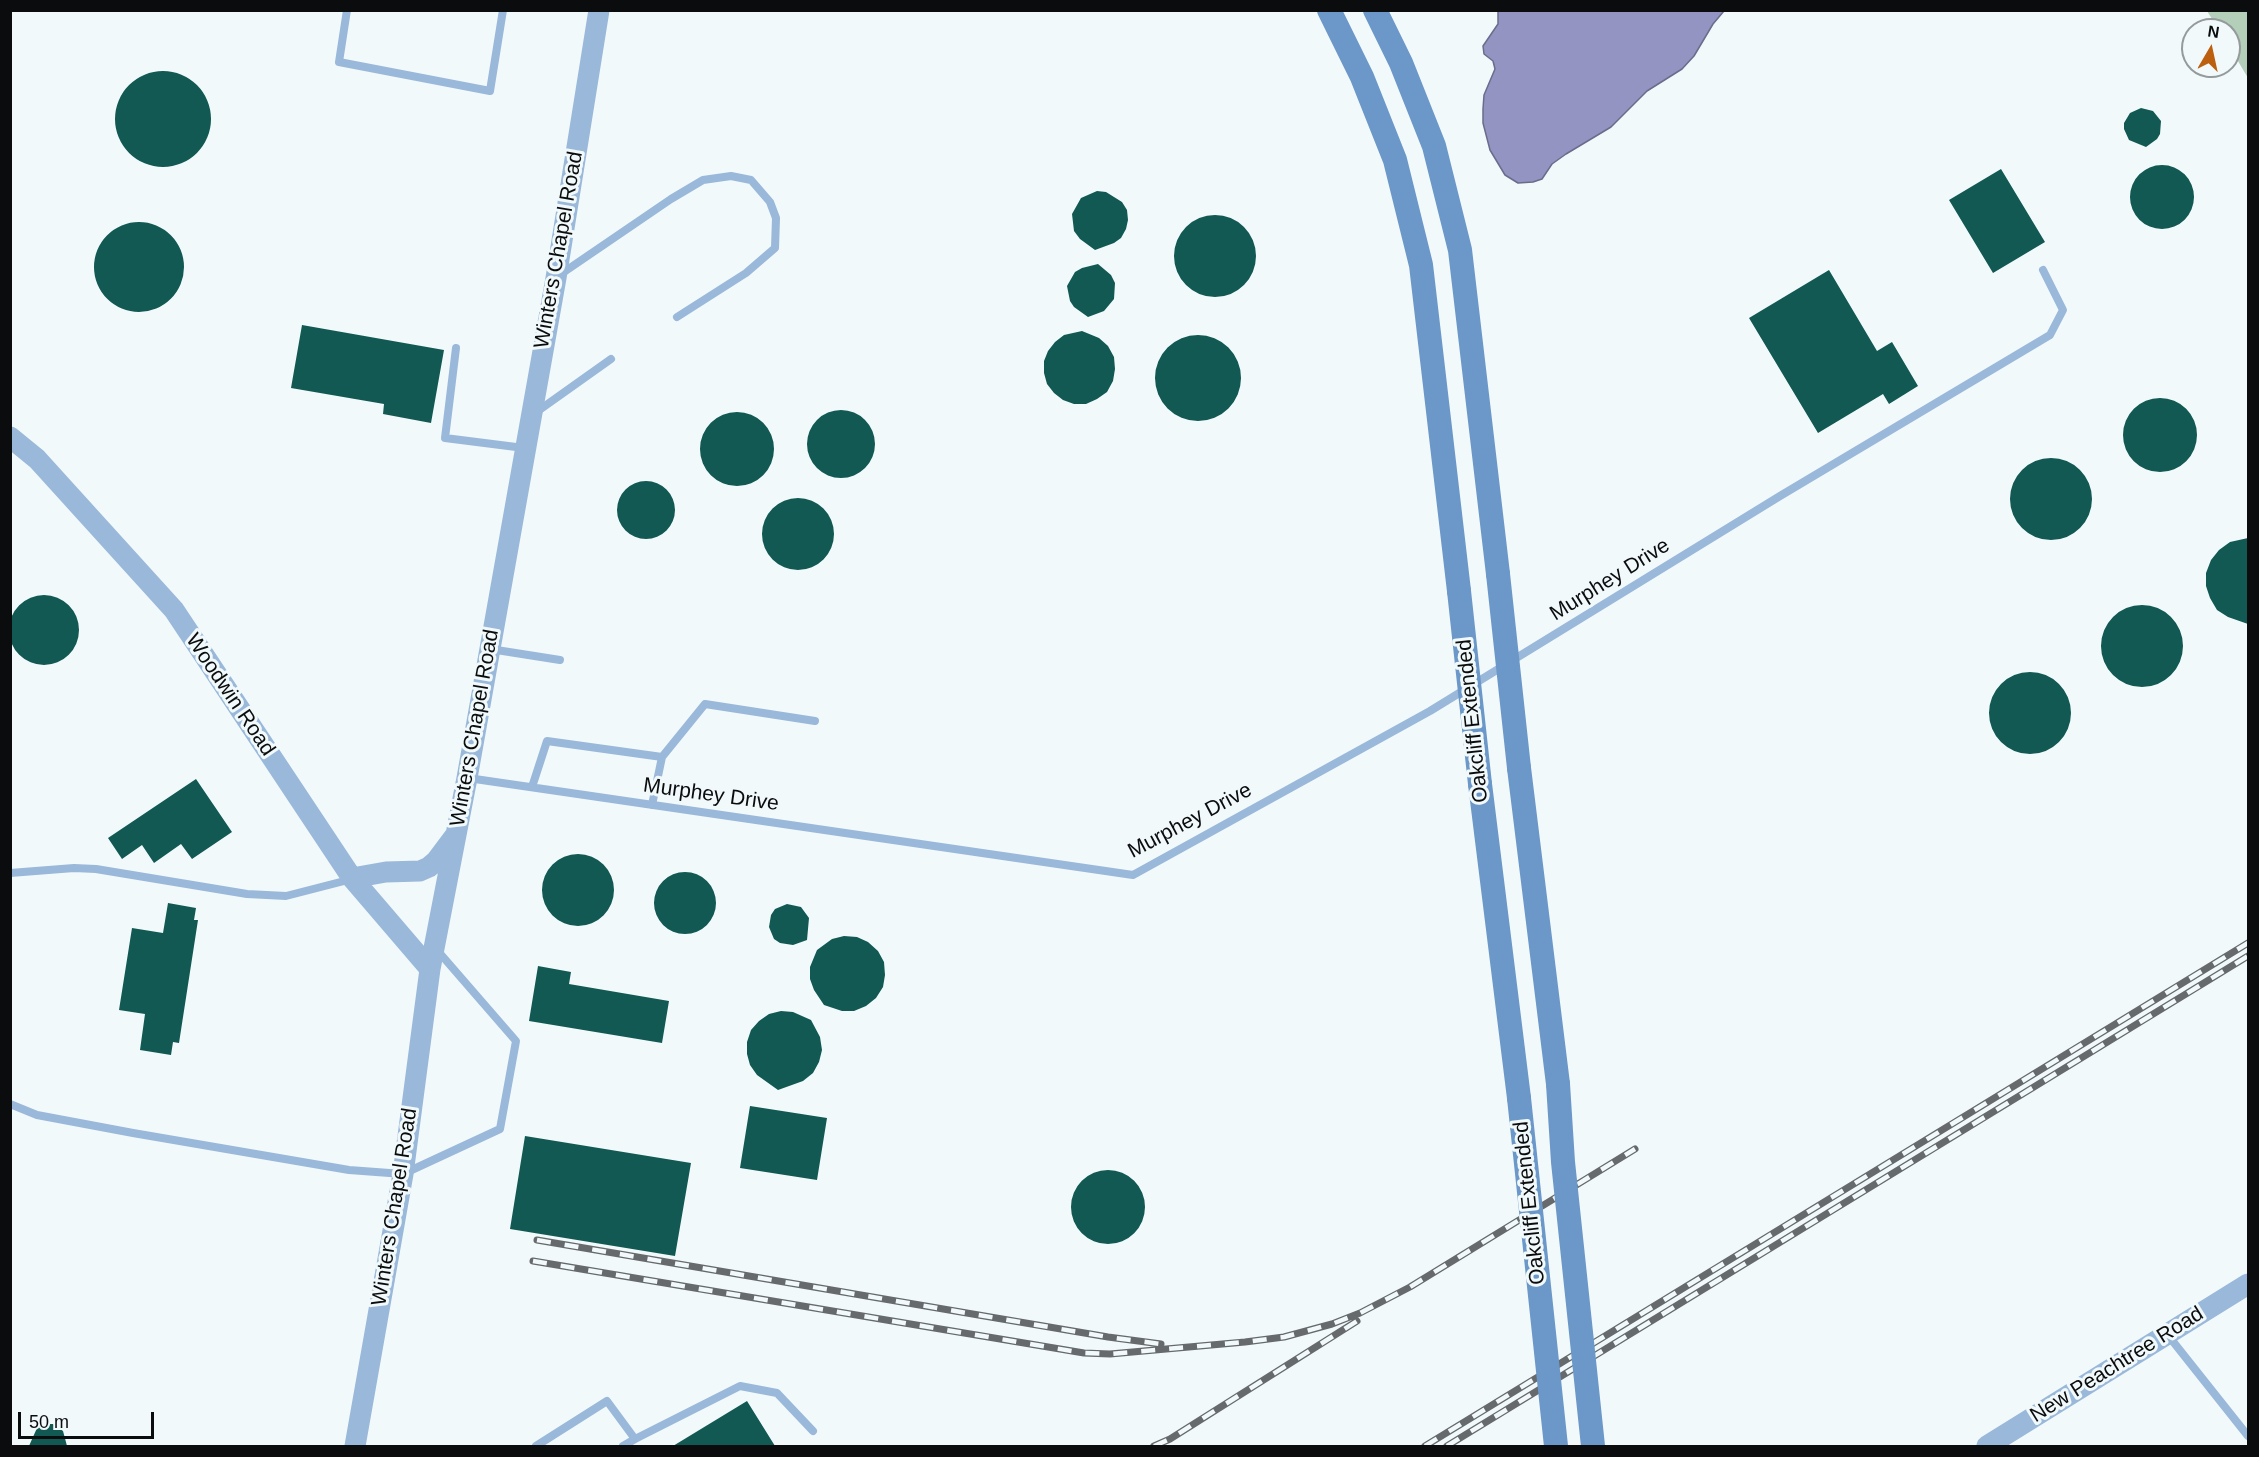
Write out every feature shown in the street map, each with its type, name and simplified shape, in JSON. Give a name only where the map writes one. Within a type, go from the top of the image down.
[{"type":"main road","name":"Oakcliff Extended","points":[[1329,10],[1362,77],[1395,160],[1421,265],[1480,784],[1519,1098],[1556,1446]]},
{"type":"main road","name":"Oakcliff Extended","points":[[1375,10],[1401,63],[1434,146],[1460,250],[1519,768],[1558,1084],[1563,1162],[1593,1446]]},
{"type":"street","name":"Winters Chapel Road","points":[[356,1446],[403,1174],[430,969],[467,778],[556,278],[599,10]]},
{"type":"street","name":"Woodwin Road","points":[[10,437],[37,459],[174,610],[352,878],[430,969]]},
{"type":"street","points":[[352,878],[387,872],[420,871],[429,867],[456,834]]},
{"type":"street","name":"New Peachtree Road","points":[[1987,1446],[2248,1284]]},
{"type":"lane","points":[[347,10],[339,62],[490,91],[503,10]]},
{"type":"lane","points":[[556,278],[671,199],[703,180],[731,176],[751,180],[770,202],[777,218],[775,248],[746,273],[677,317]]},
{"type":"lane","name":"Murphey Drive","points":[[467,778],[1133,875],[1430,711],[1780,496],[2050,335],[2063,310],[2043,270]]},
{"type":"lane","points":[[456,348],[445,438],[524,448]]},
{"type":"lane","points":[[530,417],[611,359]]},
{"type":"lane","points":[[490,649],[560,660]]},
{"type":"lane","points":[[652,805],[662,757],[705,704],[815,721]]},
{"type":"lane","points":[[532,787],[547,741],[662,757]]},
{"type":"lane","points":[[10,873],[74,868],[96,869],[248,894],[286,896],[352,878]]},
{"type":"lane","points":[[10,1104],[37,1115],[133,1133],[349,1170],[403,1174],[500,1129],[516,1041],[434,946]]},
{"type":"lane","points":[[2167,1334],[2248,1436]]},
{"type":"lane","points":[[623,1446],[740,1386],[777,1393],[813,1431]]},
{"type":"lane","points":[[536,1446],[607,1401],[635,1439]]},
{"type":"green space","points":[[2207,11],[2248,11],[2248,78],[2241,66],[2241,18],[2211,18]]},
{"type":"water","points":[[1498,10],[1724,11],[1713,24],[1694,56],[1682,69],[1647,91],[1611,127],[1552,164],[1542,179],[1518,183],[1505,175],[1490,150],[1483,123],[1484,95],[1495,69],[1493,61],[1484,54],[1483,46],[1498,24]]},
{"type":"building","points":[[163,71],[181,75],[197,85],[207,101],[211,119],[207,137],[197,153],[181,163],[163,167],[145,163],[129,153],[119,137],[115,119],[119,101],[129,85],[145,75]]},
{"type":"building","points":[[2141,108],[2153,111],[2161,121],[2160,134],[2146,147],[2129,140],[2124,129],[2124,123],[2130,113]]},
{"type":"building","points":[[2156,165],[2168,165],[2185,174],[2192,185],[2194,197],[2192,209],[2185,220],[2168,229],[2156,229],[2144,224],[2135,215],[2130,203],[2130,191],[2135,179],[2144,170]]},
{"type":"building","points":[[2001,169],[2045,242],[1993,273],[1949,200]]},
{"type":"building","points":[[1097,191],[1106,192],[1122,202],[1127,210],[1128,220],[1121,238],[1095,250],[1080,239],[1074,231],[1072,214],[1081,198]]},
{"type":"building","points":[[1215,215],[1231,218],[1244,227],[1253,240],[1256,256],[1253,272],[1244,285],[1231,294],[1215,297],[1199,294],[1186,285],[1177,272],[1174,256],[1177,240],[1186,227],[1199,218]]},
{"type":"building","points":[[130,222],[148,222],[164,229],[177,242],[184,258],[184,276],[177,292],[164,305],[148,312],[130,312],[114,305],[101,292],[94,276],[94,258],[101,242],[114,229]]},
{"type":"building","points":[[1098,264],[1111,275],[1115,283],[1114,299],[1104,311],[1088,317],[1074,307],[1070,301],[1067,286],[1075,272]]},
{"type":"building","points":[[1829,270],[1877,351],[1892,342],[1918,386],[1889,404],[1883,394],[1818,433],[1749,318]]},
{"type":"building","points":[[302,325],[444,350],[431,423],[383,414],[384,404],[291,388]]},
{"type":"building","points":[[1082,331],[1099,338],[1108,346],[1114,357],[1115,369],[1113,381],[1107,392],[1086,404],[1074,404],[1063,400],[1047,384],[1044,361],[1055,342],[1064,335]]},
{"type":"building","points":[[1198,335],[1215,338],[1229,347],[1238,361],[1241,378],[1238,395],[1229,409],[1215,418],[1198,421],[1181,418],[1167,409],[1158,395],[1155,378],[1158,361],[1167,347],[1181,338]]},
{"type":"building","points":[[2153,398],[2167,398],[2181,404],[2191,414],[2197,428],[2195,449],[2181,466],[2167,472],[2153,472],[2139,466],[2129,456],[2123,442],[2123,428],[2129,414],[2139,404]]},
{"type":"building","points":[[841,410],[854,413],[865,420],[872,431],[875,444],[872,457],[865,468],[854,475],[841,478],[828,475],[817,468],[810,457],[807,444],[810,431],[817,420],[828,413]]},
{"type":"building","points":[[730,412],[744,412],[758,418],[768,428],[774,442],[772,463],[758,480],[744,486],[730,486],[716,480],[706,470],[700,456],[700,442],[706,428],[716,418]]},
{"type":"building","points":[[2051,458],[2067,461],[2080,470],[2089,483],[2092,499],[2089,515],[2080,528],[2067,537],[2051,540],[2035,537],[2022,528],[2013,515],[2010,499],[2013,483],[2022,470],[2035,461]]},
{"type":"building","points":[[640,481],[652,481],[667,489],[675,504],[675,516],[667,531],[652,539],[640,539],[625,531],[617,516],[617,504],[625,489]]},
{"type":"building","points":[[798,498],[818,504],[828,514],[834,534],[828,554],[818,564],[798,570],[778,564],[768,554],[762,534],[768,514],[778,504]]},
{"type":"building","points":[[2248,538],[2248,624],[2228,617],[2217,610],[2206,586],[2206,573],[2211,560],[2219,550],[2230,542]]},
{"type":"building","points":[[51,595],[64,601],[73,610],[77,616],[79,630],[77,644],[69,655],[58,663],[37,665],[19,655],[11,644],[9,623],[19,605],[30,597]]},
{"type":"building","points":[[2142,605],[2158,608],[2171,617],[2180,630],[2183,646],[2180,662],[2171,675],[2158,684],[2142,687],[2126,684],[2113,675],[2104,662],[2101,646],[2104,630],[2113,617],[2126,608]]},
{"type":"building","points":[[2030,672],[2046,675],[2059,684],[2068,697],[2071,713],[2068,729],[2059,742],[2046,751],[2030,754],[2014,751],[2001,742],[1992,729],[1989,713],[1992,697],[2001,684],[2014,675]]},
{"type":"building","points":[[196,779],[232,832],[192,859],[181,844],[154,863],[142,845],[122,859],[108,838]]},
{"type":"building","points":[[578,854],[598,860],[608,870],[614,890],[608,910],[598,920],[578,926],[558,920],[548,910],[542,890],[548,870],[558,860]]},
{"type":"building","points":[[685,872],[702,877],[707,881],[711,886],[716,903],[711,920],[707,925],[702,929],[685,934],[668,929],[663,925],[659,920],[654,903],[659,886],[663,881],[668,877]]},
{"type":"building","points":[[168,903],[196,908],[194,920],[198,920],[179,1043],[173,1042],[171,1055],[140,1050],[145,1014],[119,1010],[132,928],[163,933]]},
{"type":"building","points":[[787,904],[801,907],[809,918],[807,940],[793,945],[780,943],[774,939],[769,927],[771,915],[775,909]]},
{"type":"building","points":[[844,936],[857,937],[868,942],[878,951],[884,962],[883,987],[876,998],[866,1006],[854,1011],[842,1011],[824,1005],[810,979],[810,967],[817,950],[832,939]]},
{"type":"building","points":[[538,966],[571,972],[569,984],[669,1001],[662,1043],[529,1021]]},
{"type":"building","points":[[781,1011],[793,1012],[811,1020],[820,1037],[822,1050],[813,1073],[803,1081],[778,1090],[757,1075],[750,1065],[747,1042],[751,1030],[759,1021],[769,1014]]},
{"type":"building","points":[[750,1106],[827,1118],[817,1180],[740,1168]]},
{"type":"building","points":[[525,1136],[691,1163],[675,1256],[510,1229]]},
{"type":"building","points":[[1101,1170],[1115,1170],[1129,1176],[1139,1186],[1145,1200],[1143,1221],[1129,1238],[1115,1244],[1101,1244],[1087,1238],[1077,1228],[1071,1214],[1071,1200],[1077,1186],[1087,1176]]},
{"type":"building","points":[[747,1401],[775,1446],[673,1446]]},
{"type":"building","points":[[53,1424],[63,1431],[67,1446],[29,1446],[37,1428]]},
{"type":"railway","points":[[1425,1446],[2248,943]]},
{"type":"railway","points":[[1447,1446],[2248,956]]},
{"type":"railway","points":[[533,1261],[1084,1353],[1110,1354],[1245,1342],[1284,1337],[1332,1324],[1360,1313],[1410,1287],[1635,1149]]},
{"type":"railway","points":[[537,1240],[1108,1337],[1161,1344]]},
{"type":"railway","points":[[1154,1446],[1170,1439],[1357,1321]]}]
